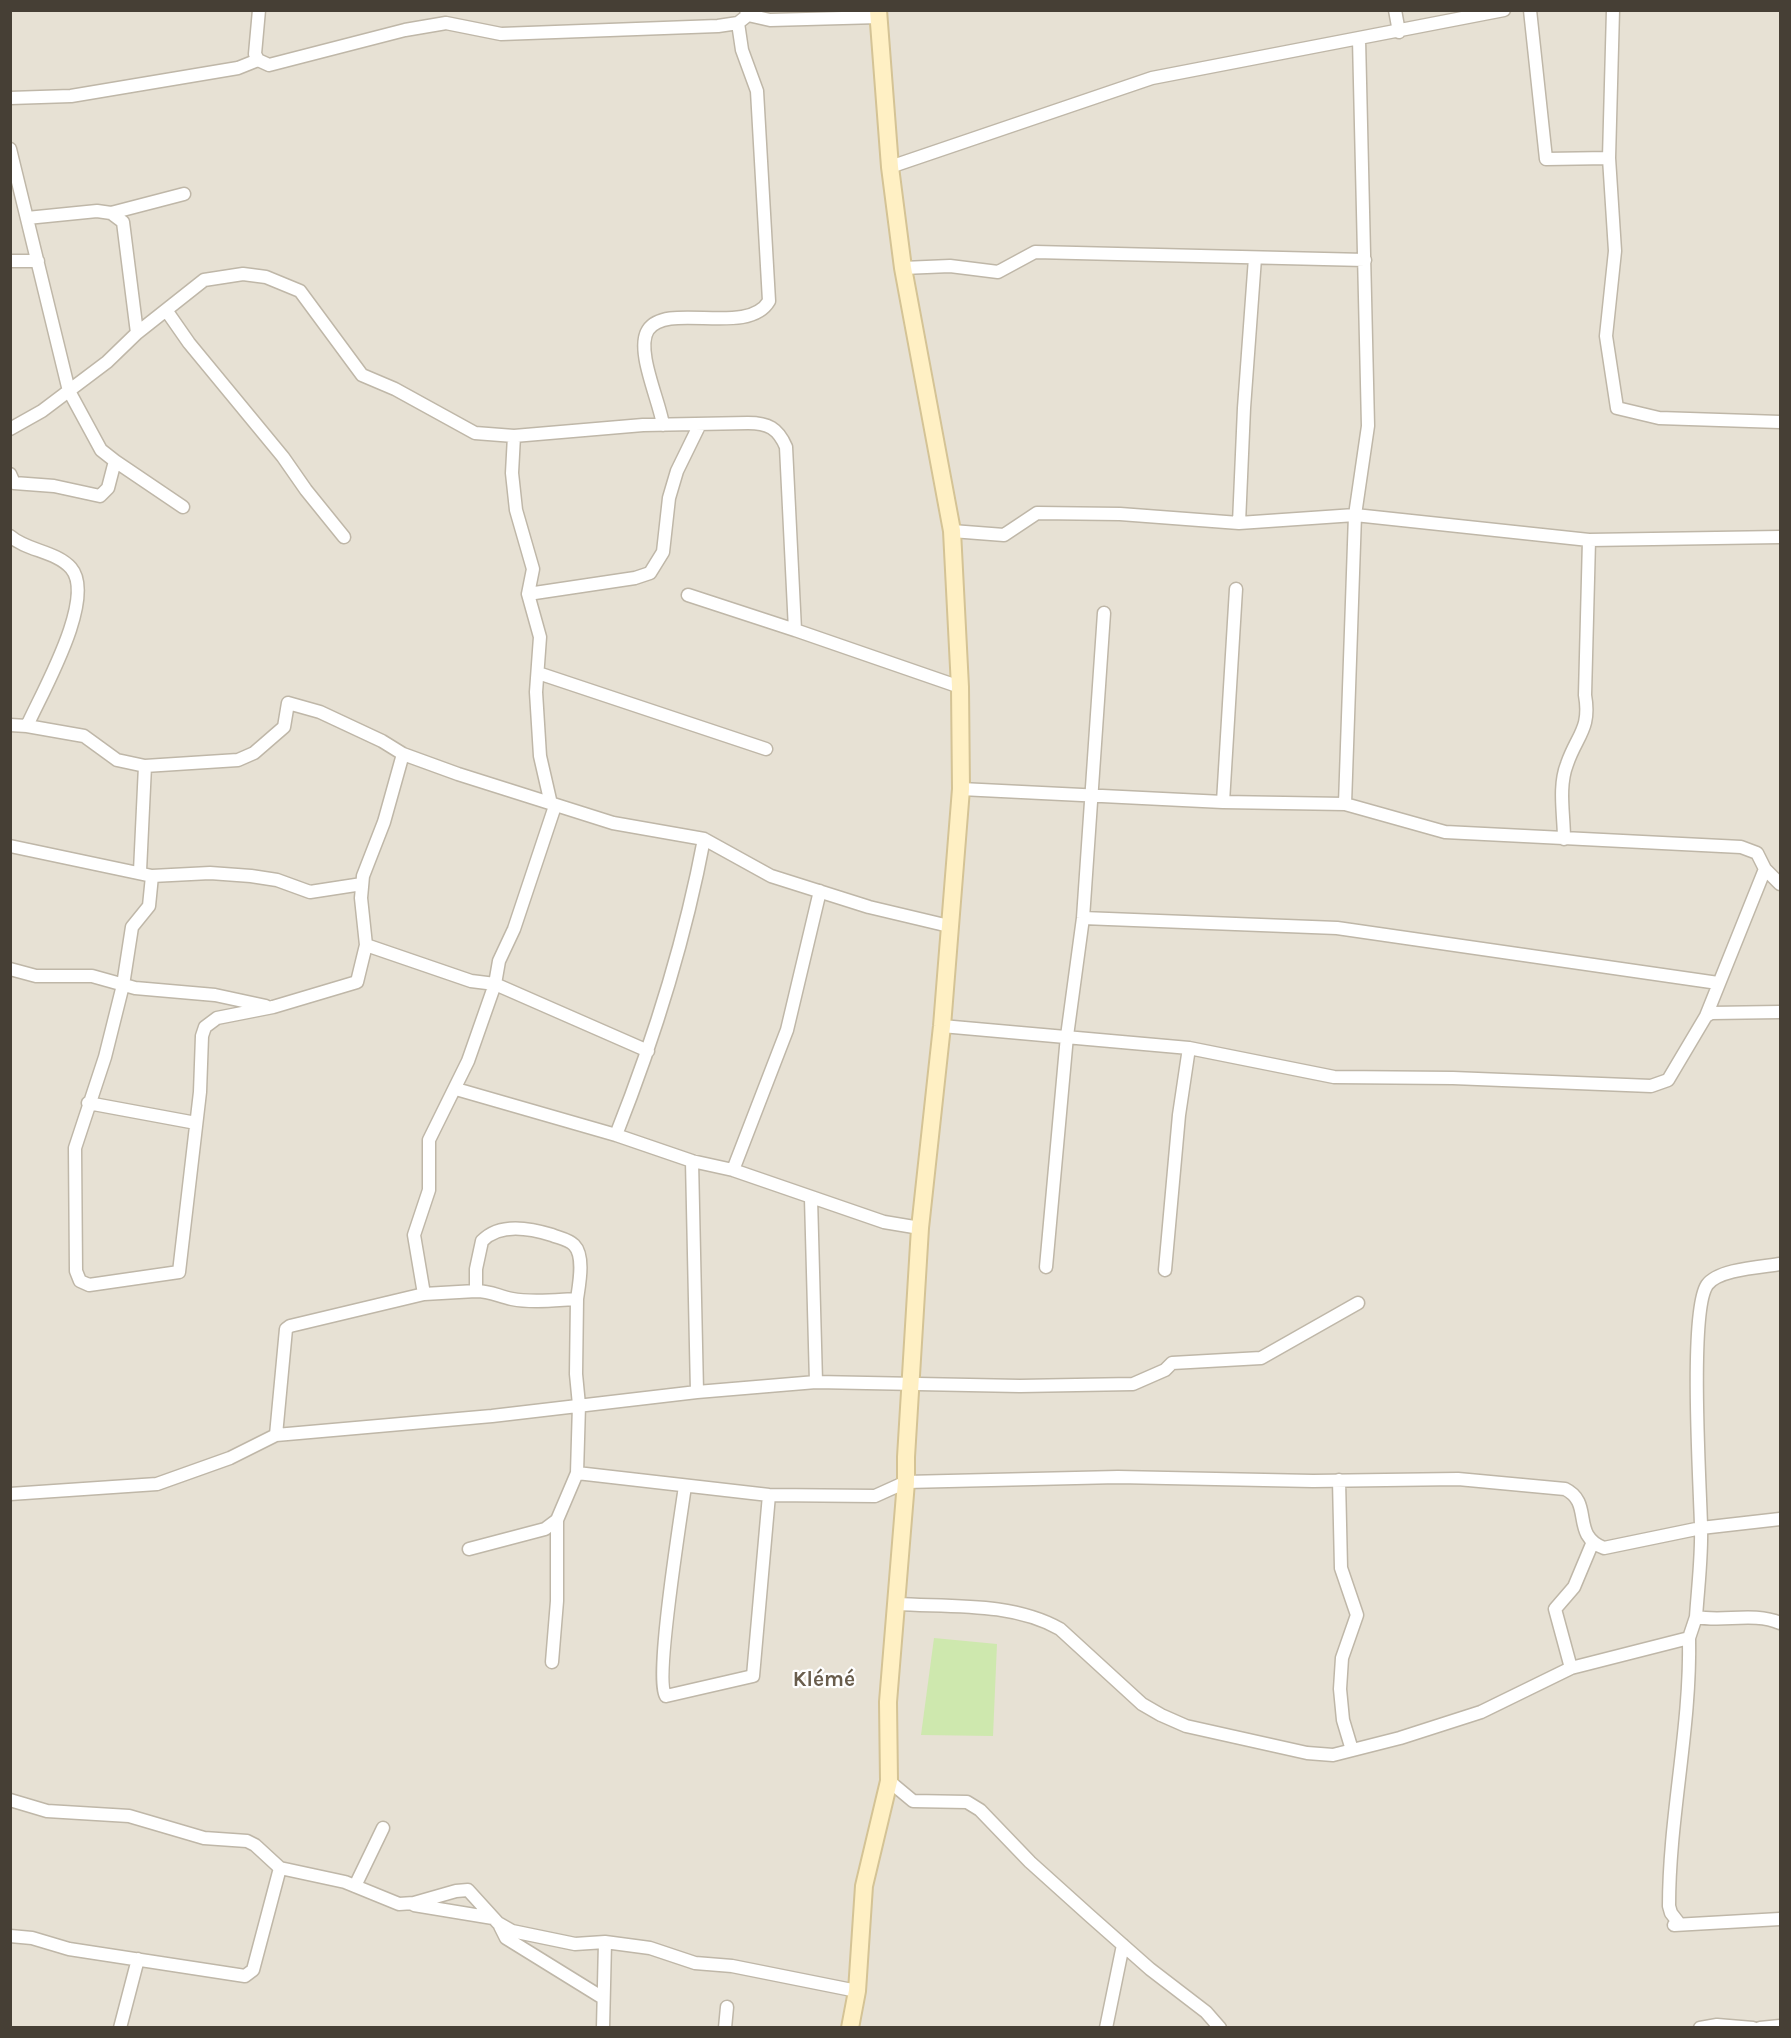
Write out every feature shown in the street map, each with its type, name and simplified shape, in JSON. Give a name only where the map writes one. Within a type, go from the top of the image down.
[{"type":"street","points":[[259,10],[254,43],[255,54],[258,60],[269,65],[405,30],[457,23],[501,34],[744,16],[770,20],[878,14],[890,167],[903,268],[952,531],[960,687],[961,789],[942,1026],[920,1228],[906,1482],[888,1702],[889,1780],[864,1886],[857,1991],[850,2028]]},
{"type":"street","points":[[450,10],[457,23]]},
{"type":"street","points":[[1395,10],[1399,32]]},
{"type":"street","points":[[890,167],[1152,78],[1399,32],[1487,11],[1504,10]]},
{"type":"street","points":[[1530,10],[1546,159],[1609,158]]},
{"type":"street","points":[[1613,10],[1609,158],[1615,251],[1606,336],[1617,408],[1659,418],[1780,422]]},
{"type":"street","points":[[663,425],[660,404],[646,362],[645,344],[649,329],[657,322],[667,319],[725,318],[754,313],[769,301],[757,91],[742,50],[744,16]]},
{"type":"street","points":[[1345,804],[1355,515],[1368,426],[1359,39]]},
{"type":"street","points":[[10,98],[71,96],[238,68],[258,60]]},
{"type":"street","points":[[10,149],[69,391],[101,450],[183,507]]},
{"type":"street","points":[[27,218],[97,211],[111,213],[184,194]]},
{"type":"street","points":[[111,213],[123,222],[125,231],[137,333]]},
{"type":"street","points":[[903,268],[950,266],[998,272],[1035,252],[1365,260]]},
{"type":"street","points":[[1239,523],[1244,408],[1255,258]]},
{"type":"street","points":[[10,261],[38,261]]},
{"type":"street","points":[[10,429],[69,391],[107,362],[137,333],[204,280],[218,276],[243,274],[282,282],[300,291],[362,375],[395,389],[475,433],[514,436],[663,425],[765,423],[781,435],[786,447],[795,630]]},
{"type":"street","points":[[166,310],[189,343],[283,457],[344,537]]},
{"type":"street","points":[[528,594],[635,578],[650,573],[663,552],[669,498],[677,471],[700,424]]},
{"type":"street","points":[[424,1294],[414,1235],[429,1190],[429,1140],[456,1089],[495,984],[499,961],[514,929],[553,805],[540,756],[536,692],[540,637],[528,594],[533,569],[516,510],[513,474],[514,436]]},
{"type":"street","points":[[10,474],[14,483],[54,486],[100,496],[108,488],[115,461]]},
{"type":"street","points":[[952,531],[1004,535],[1037,513],[1120,514],[1239,523],[1355,515],[1589,540],[1780,537]]},
{"type":"street","points":[[10,536],[17,542],[63,561],[72,568],[78,580],[77,610],[27,726]]},
{"type":"street","points":[[1564,838],[1563,780],[1588,716],[1585,695],[1589,540]]},
{"type":"street","points":[[1223,802],[1236,589]]},
{"type":"street","points":[[688,595],[960,687]]},
{"type":"street","points":[[1046,1267],[1067,1036],[1083,918],[1104,613]]},
{"type":"street","points":[[538,673],[766,749]]},
{"type":"street","points":[[10,724],[84,736],[117,760],[145,766],[238,760],[254,753],[284,728],[288,703],[320,712],[382,741],[403,754],[553,805],[613,823],[704,839],[771,876],[949,926]]},
{"type":"street","points":[[145,766],[146,873],[149,906],[132,927],[130,933],[123,985],[105,1058],[88,1103],[75,1149],[76,1271],[80,1281],[89,1285],[179,1272],[196,1124],[202,1036],[205,1027],[217,1018],[273,1007],[357,982],[366,945],[362,884],[369,856],[384,822],[403,754]]},
{"type":"street","points":[[961,789],[1223,802],[1345,804],[1445,832],[1741,847],[1757,853],[1766,869],[1780,884]]},
{"type":"street","points":[[616,1135],[648,1051],[690,912],[704,839]]},
{"type":"street","points":[[10,846],[107,868],[146,873],[210,873],[251,876],[277,880],[310,892],[362,884]]},
{"type":"street","points":[[942,1026],[1189,1048],[1334,1077],[1453,1078],[1651,1086],[1668,1080],[1706,1016],[1766,869]]},
{"type":"street","points":[[733,1170],[787,1030],[820,891]]},
{"type":"street","points":[[1083,918],[1337,928],[1718,983]]},
{"type":"street","points":[[366,945],[471,981],[495,984],[648,1051]]},
{"type":"street","points":[[10,969],[36,976],[92,976],[164,993],[215,995],[273,1007]]},
{"type":"street","points":[[1706,1016],[1718,1011],[1780,1012]]},
{"type":"street","points":[[1165,1270],[1179,1115],[1189,1048]]},
{"type":"street","points":[[456,1089],[616,1135],[692,1161],[733,1170],[884,1222],[920,1228]]},
{"type":"street","points":[[88,1103],[196,1124]]},
{"type":"street","points":[[692,1161],[697,1392]]},
{"type":"street","points":[[811,1198],[816,1382]]},
{"type":"street","points":[[476,1291],[476,1269],[482,1241],[494,1232],[523,1227],[567,1240],[575,1245],[579,1258],[576,1374],[579,1405],[577,1473],[556,1520],[557,1601],[552,1662]]},
{"type":"street","points":[[1780,1264],[1719,1275],[1707,1285],[1699,1323],[1698,1440],[1701,1528],[1696,1617],[1689,1638],[1685,1745],[1671,1850],[1670,1906],[1678,1922],[1674,1925],[1780,1919]]},
{"type":"street","points":[[276,1435],[286,1329],[424,1294],[476,1291],[497,1292],[510,1299],[526,1301],[577,1299]]},
{"type":"street","points":[[10,1494],[157,1484],[230,1458],[276,1435],[492,1416],[697,1392],[816,1382],[910,1382],[1020,1386],[1132,1384],[1165,1370],[1172,1363],[1261,1358],[1358,1303]]},
{"type":"street","points":[[577,1473],[769,1495],[875,1496],[906,1482],[1118,1477],[1458,1479],[1565,1489],[1576,1497],[1585,1535],[1592,1544],[1604,1548],[1701,1528],[1780,1519]]},
{"type":"street","points":[[1339,1480],[1341,1568],[1357,1615],[1346,1643],[1340,1674],[1343,1720],[1352,1750]]},
{"type":"street","points":[[685,1486],[663,1660],[663,1691],[666,1696],[753,1676],[769,1495]]},
{"type":"street","points":[[469,1549],[545,1529],[556,1520]]},
{"type":"street","points":[[1571,1668],[1555,1609],[1574,1587],[1592,1544]]},
{"type":"street","points":[[897,1604],[1005,1609],[1045,1620],[1060,1629],[1142,1704],[1161,1715],[1186,1726],[1307,1753],[1333,1755],[1481,1712],[1571,1668],[1689,1638]]},
{"type":"street","points":[[1696,1617],[1709,1620],[1769,1618],[1780,1623]]},
{"type":"street","points":[[889,1780],[913,1801],[967,1802],[980,1810],[1030,1862],[1123,1945],[1206,2012],[1220,2028]]},
{"type":"street","points":[[10,1800],[47,1811],[129,1816],[204,1838],[247,1841],[255,1845],[280,1868],[322,1875],[355,1886],[388,1901],[496,1921],[512,1931],[569,1943],[605,1942],[650,1948],[695,1963],[732,1966],[857,1991]]},
{"type":"street","points":[[355,1886],[383,1828]]},
{"type":"street","points":[[10,1936],[32,1938],[69,1949],[245,1976],[253,1970],[280,1868]]},
{"type":"street","points":[[406,1904],[468,1890],[496,1921],[506,1938],[603,1998]]},
{"type":"street","points":[[603,2028],[605,1942]]},
{"type":"street","points":[[1106,2028],[1123,1945]]},
{"type":"street","points":[[120,2028],[138,1959]]},
{"type":"street","points":[[725,2028],[727,2007]]},
{"type":"street","points":[[1700,2028],[1724,2025],[1753,2028]]},
{"type":"street","points":[[1760,2028],[1780,2026]]},
{"type":"shaded area","points":[[11,11],[1780,11],[1780,2027],[11,2027]]},
{"type":"green space","points":[[934,1638],[997,1644],[993,1736],[921,1735]]},
{"type":"district","name":"Klémé","points":[[824,1680]]}]
